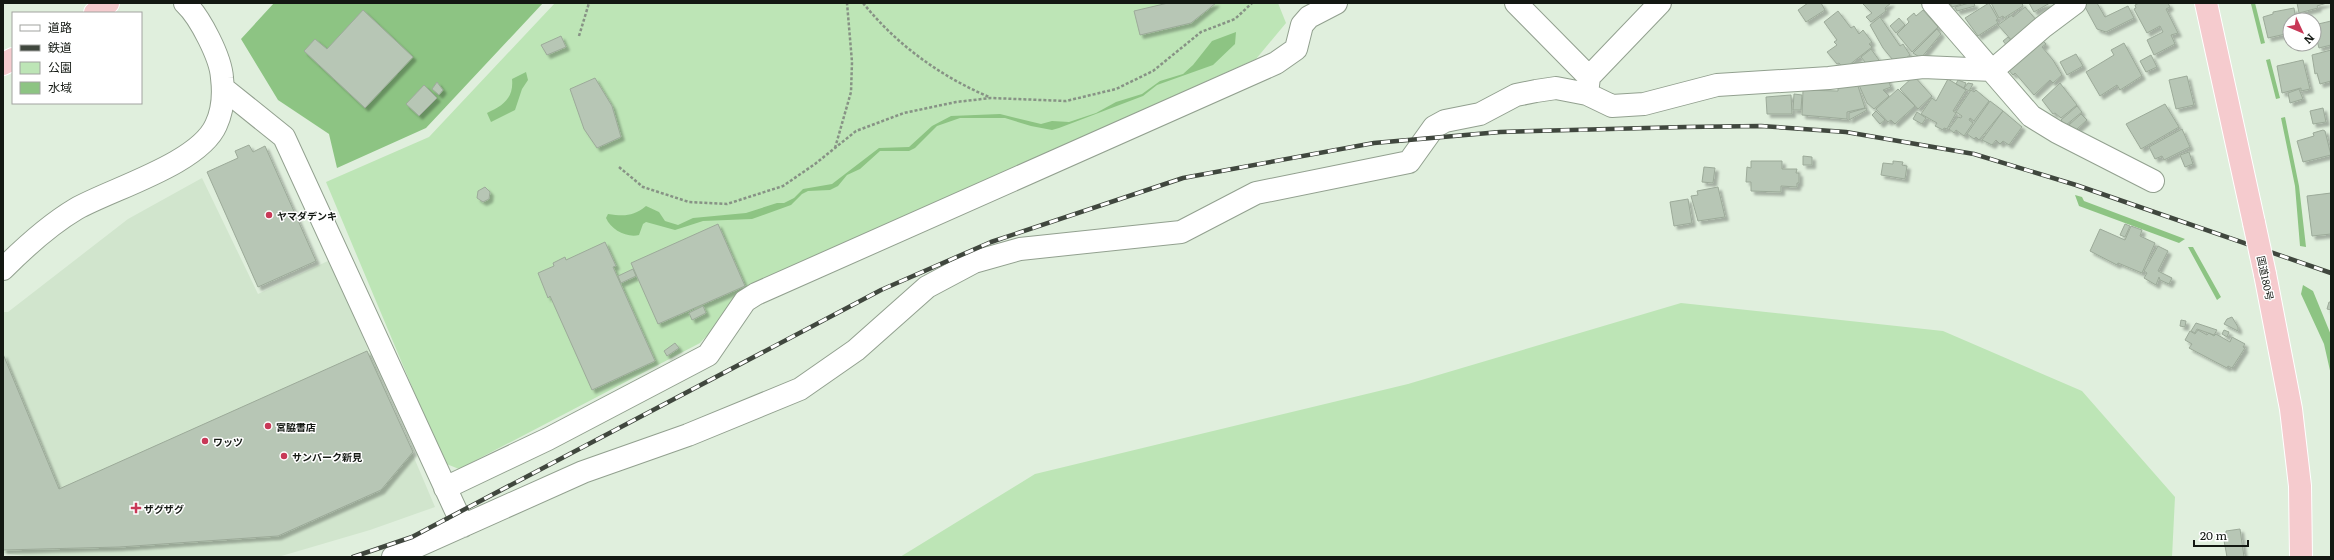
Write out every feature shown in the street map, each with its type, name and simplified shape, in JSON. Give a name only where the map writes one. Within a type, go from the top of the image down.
[{"type":"highway","points":[[96,12],[108,3]]},
{"type":"highway","name":"国道180号","points":[[2206,3],[2265,274],[2291,409],[2300,486],[2301,557]]},
{"type":"highway","points":[[3,64],[12,60]]},
{"type":"street","points":[[3,269],[26,246],[76,210],[137,182],[196,149],[216,127],[222,108],[223,88],[221,65],[210,42],[185,3]]},
{"type":"street","points":[[445,488],[548,439],[708,355],[745,301],[756,294],[1276,63],[1296,49],[1302,25],[1309,17],[1336,3]]},
{"type":"street","points":[[1516,3],[1588,85],[1612,106],[1644,104],[1717,85],[1829,78],[1923,67],[1993,70],[2043,27],[2075,3]]},
{"type":"street","points":[[393,557],[583,472],[688,435],[800,389],[856,350],[927,287],[974,262],[1020,249],[1181,232],[1256,193],[1409,162],[1434,127],[1445,121],[1480,114],[1505,103],[1516,95],[1556,88],[1588,85],[1660,3]]},
{"type":"street","points":[[1933,3],[1954,29],[1993,70],[2031,116],[2057,132],[2153,181]]},
{"type":"street","points":[[223,88],[284,137],[463,526]]},
{"type":"path","points":[[579,36],[589,3]]},
{"type":"path","points":[[835,148],[851,92],[852,62],[847,3]]},
{"type":"path","points":[[863,3],[887,31],[908,50],[937,70],[991,98]]},
{"type":"path","points":[[619,167],[643,187],[689,202],[727,204],[783,186],[856,131],[904,113],[956,102],[991,98],[1066,101],[1116,89],[1153,71],[1202,32],[1235,19],[1252,3]]},
{"type":"shaded area","name":"サンパーク新見","points":[[202,178],[258,294],[330,260],[435,507],[370,530],[278,557],[32,557],[3,553],[3,312],[8,312],[128,219]]},
{"type":"green space","points":[[555,3],[1278,3],[1286,23],[1256,59],[755,284],[700,343],[459,469],[444,463],[326,182],[429,137]]},
{"type":"green space","points":[[1681,303],[1943,331],[2082,391],[2175,497],[2172,557],[900,557],[1035,474],[1408,384]]},
{"type":"water","points":[[274,3],[543,3],[426,128],[337,168],[329,134],[278,100],[241,39]]},
{"type":"water","points":[[2255,3],[2265,43],[2261,44],[2251,4]]},
{"type":"water","points":[[1236,32],[1235,44],[1213,65],[1157,85],[1143,96],[1052,130],[1031,126],[1005,118],[960,118],[937,126],[915,148],[909,151],[880,151],[860,169],[847,175],[838,186],[830,190],[808,191],[802,194],[791,205],[752,219],[703,221],[675,230],[646,222],[643,224],[639,235],[634,236],[625,234],[615,229],[606,218],[608,214],[632,214],[646,206],[659,212],[665,221],[678,225],[693,218],[746,213],[777,203],[784,203],[794,198],[803,189],[832,184],[879,148],[909,147],[932,126],[951,116],[1000,114],[1041,124],[1052,121],[1069,122],[1096,113],[1116,102],[1142,94],[1160,81],[1183,74],[1193,65],[1212,41]]},
{"type":"water","points":[[2270,59],[2280,98],[2276,99],[2266,60]]},
{"type":"water","points":[[526,72],[528,80],[522,89],[515,110],[491,122],[487,113],[502,104],[509,96],[512,86],[512,79]]},
{"type":"water","points":[[2285,117],[2299,186],[2306,247],[2300,246],[2295,186],[2281,118]]},
{"type":"water","points":[[2075,195],[2082,197],[2084,201],[2185,239],[2179,243],[2079,206]]},
{"type":"water","points":[[2188,247],[2193,247],[2221,297],[2217,300]]},
{"type":"water","points":[[2303,285],[2313,291],[2331,335],[2331,375],[2324,344],[2301,294]]},
{"type":"building","points":[[1168,3],[1216,3],[1191,23],[1140,35],[1134,11]]},
{"type":"building","points":[[1808,3],[1821,3],[1825,10],[1806,22],[1798,10]]},
{"type":"building","points":[[1862,3],[1891,3],[1885,8],[1886,11],[1871,22],[1866,17],[1872,13]]},
{"type":"building","points":[[1950,3],[1965,3],[1952,7]]},
{"type":"building","points":[[1974,3],[1975,6],[1957,11],[1955,7]]},
{"type":"building","points":[[1989,3],[1998,19],[1996,20],[1998,23],[1978,36],[1965,18]]},
{"type":"building","points":[[1991,3],[2022,3],[2023,6],[2004,18],[2003,16],[1999,18]]},
{"type":"building","points":[[2029,3],[2050,3],[2034,12]]},
{"type":"building","points":[[2087,3],[2097,3],[2105,17],[2128,6],[2134,18],[2106,32],[2097,29],[2084,5]]},
{"type":"building","points":[[2139,3],[2168,3],[2170,7],[2166,9],[2178,33],[2171,35],[2175,44],[2154,55],[2147,40],[2163,32],[2160,26],[2147,33],[2134,9],[2136,8],[2135,5]]},
{"type":"building","points":[[2297,3],[2327,3],[2317,6],[2318,8],[2299,12]]},
{"type":"building","points":[[2025,7],[2038,22],[2014,43],[1998,25],[2012,15],[2013,17]]},
{"type":"building","points":[[2294,8],[2295,12],[2282,12],[2282,35],[2268,38],[2263,17],[2273,14],[2273,12]]},
{"type":"building","points":[[363,10],[413,57],[365,108],[304,51],[315,39],[327,49]]},
{"type":"building","points":[[1923,10],[1938,27],[1912,52],[1897,34],[1909,22],[1907,19],[1914,13],[1916,16]]},
{"type":"building","points":[[1838,11],[1851,28],[1854,26],[1859,34],[1863,30],[1872,42],[1869,44],[1872,47],[1844,69],[1839,63],[1837,64],[1827,52],[1837,45],[1834,42],[1837,40],[1824,22]]},
{"type":"building","points":[[1880,17],[1900,46],[1903,44],[1910,55],[1897,65],[1883,48],[1870,25]]},
{"type":"building","points":[[1899,18],[1905,25],[1896,33],[1890,26]]},
{"type":"building","points":[[2331,21],[2331,45],[2322,47],[2322,23]]},
{"type":"building","points":[[1937,29],[1941,34],[1921,58],[1913,53]]},
{"type":"building","points":[[561,36],[566,47],[547,55],[541,45]]},
{"type":"building","points":[[2008,37],[2013,43],[2008,47],[2003,41]]},
{"type":"building","points":[[2040,38],[2046,44],[2042,47],[2053,60],[2062,75],[2053,83],[2050,80],[2034,95],[2015,73],[2013,75],[2006,67]]},
{"type":"building","points":[[2124,43],[2142,76],[2120,90],[2117,85],[2100,96],[2086,72],[2114,55],[2111,50]]},
{"type":"building","points":[[1871,49],[1879,60],[1869,67],[1861,57]]},
{"type":"building","points":[[2331,50],[2331,81],[2320,84],[2317,73],[2315,74],[2312,55]]},
{"type":"building","points":[[2076,54],[2083,66],[2067,75],[2060,62]]},
{"type":"building","points":[[2151,55],[2157,67],[2146,72],[2140,61]]},
{"type":"building","points":[[2303,60],[2310,89],[2301,91],[2301,88],[2282,93],[2277,66]]},
{"type":"building","points":[[1886,76],[1891,87],[1883,90],[1889,96],[1874,109],[1867,103],[1859,85]]},
{"type":"building","points":[[1914,76],[1932,96],[1918,109],[1900,89]]},
{"type":"building","points":[[2187,76],[2194,105],[2176,109],[2169,80]]},
{"type":"building","points":[[595,78],[612,106],[621,137],[597,148],[584,129],[570,89]]},
{"type":"building","points":[[1948,79],[1966,90],[1953,111],[1956,113],[1947,129],[1944,128],[1943,130],[1935,126],[1937,123],[1921,114],[1932,98],[1936,101]]},
{"type":"building","points":[[1958,80],[1966,83],[1964,88],[1956,84]]},
{"type":"building","points":[[437,82],[443,90],[439,95],[432,89]]},
{"type":"building","points":[[1857,83],[1865,108],[1847,112],[1847,119],[1802,115],[1803,90],[1838,91],[1838,85]]},
{"type":"building","points":[[1968,83],[1973,84],[1969,91],[1964,88]]},
{"type":"building","points":[[2060,83],[2077,105],[2061,118],[2055,113],[2053,114],[2042,100]]},
{"type":"building","points":[[424,85],[437,98],[419,116],[406,104]]},
{"type":"building","points":[[1898,89],[1915,106],[1895,124],[1891,120],[1888,122],[1876,109]]},
{"type":"building","points":[[2299,89],[2303,99],[2290,103],[2288,93]]},
{"type":"building","points":[[1971,90],[1974,92],[1976,90],[1989,101],[1974,121],[1970,118],[1969,120],[1973,123],[1964,136],[1956,130],[1954,133],[1949,129],[1958,117],[1961,118],[1962,116],[1956,112]]},
{"type":"building","points":[[1794,94],[1802,95],[1801,110],[1793,110]]},
{"type":"building","points":[[1791,95],[1792,114],[1767,114],[1766,97]]},
{"type":"building","points":[[1990,101],[2003,111],[1979,140],[1976,137],[1974,139],[1967,134]]},
{"type":"building","points":[[2165,104],[2179,127],[2141,149],[2126,124]]},
{"type":"building","points":[[2077,106],[2082,112],[2066,125],[2061,120]]},
{"type":"building","points":[[1866,108],[1867,110],[1849,120],[1849,113]]},
{"type":"building","points":[[2323,108],[2326,122],[2313,124],[2310,111]]},
{"type":"building","points":[[1876,111],[1885,120],[1880,124],[1872,115]]},
{"type":"building","points":[[2003,111],[2022,127],[2009,145],[2003,141],[2000,144],[1996,140],[1992,145],[1982,140]]},
{"type":"building","points":[[1917,112],[1926,118],[1922,124],[1913,119]]},
{"type":"building","points":[[2081,114],[2087,120],[2076,130],[2069,125]]},
{"type":"building","points":[[2182,129],[2190,147],[2164,160],[2162,156],[2155,159],[2149,147]]},
{"type":"building","points":[[2323,130],[2325,131],[2331,155],[2303,162],[2297,141],[2314,136],[2313,133]]},
{"type":"building","points":[[249,145],[253,152],[265,146],[316,261],[258,287],[207,172],[238,158],[235,151]]},
{"type":"building","points":[[2189,152],[2193,164],[2185,167],[2180,155]]},
{"type":"building","points":[[1803,156],[1812,157],[1812,165],[1803,165]]},
{"type":"building","points":[[1751,161],[1782,161],[1782,169],[1797,169],[1796,173],[1799,173],[1799,183],[1797,183],[1797,187],[1781,186],[1781,192],[1751,191],[1751,182],[1746,182],[1747,167],[1751,168]]},
{"type":"building","points":[[1893,161],[1903,162],[1902,165],[1907,166],[1905,179],[1881,175],[1883,163],[1893,164]]},
{"type":"building","points":[[1704,167],[1715,168],[1713,183],[1702,182]]},
{"type":"building","points":[[485,187],[490,192],[489,199],[483,202],[477,198],[478,191]]},
{"type":"building","points":[[1718,187],[1725,217],[1698,221],[1691,196],[1698,195],[1697,191]]},
{"type":"building","points":[[2331,193],[2331,234],[2312,236],[2307,196]]},
{"type":"building","points":[[1688,199],[1692,223],[1674,226],[1670,202]]},
{"type":"building","points":[[718,224],[745,286],[658,324],[631,263]]},
{"type":"building","points":[[2125,224],[2130,226],[2125,237],[2120,235]]},
{"type":"building","points":[[2131,226],[2142,230],[2140,236],[2155,243],[2142,273],[2118,263],[2117,265],[2090,251],[2100,229],[2125,240]]},
{"type":"building","points":[[605,242],[616,266],[613,267],[655,361],[592,390],[550,296],[548,298],[538,273],[554,266],[553,263],[565,257],[566,260]]},
{"type":"building","points":[[2158,246],[2168,251],[2158,271],[2172,278],[2169,284],[2160,280],[2159,277],[2156,285],[2144,278],[2147,273],[2144,271]]},
{"type":"building","points":[[633,269],[636,276],[621,283],[618,276]]},
{"type":"building","points":[[2329,302],[2331,302],[2331,310],[2327,309]]},
{"type":"building","points":[[703,306],[706,313],[692,320],[689,313]]},
{"type":"building","points":[[2232,317],[2238,327],[2238,331],[2224,324],[2227,319]]},
{"type":"building","points":[[2181,320],[2186,321],[2185,327],[2180,326]]},
{"type":"building","points":[[2196,323],[2217,330],[2214,335],[2197,329],[2195,333],[2191,331]]},
{"type":"building","points":[[2198,330],[2207,335],[2209,333],[2214,336],[2216,334],[2230,342],[2232,337],[2245,344],[2243,347],[2245,348],[2232,368],[2228,366],[2227,368],[2189,348],[2192,344],[2185,340],[2190,331],[2195,334]]},
{"type":"building","points":[[2224,330],[2229,332],[2227,337],[2222,334]]},
{"type":"building","points":[[675,343],[679,348],[667,356],[664,351]]},
{"type":"building","points":[[367,351],[413,452],[381,490],[278,536],[119,547],[3,550],[3,354],[59,489]]},
{"type":"building","points":[[2240,529],[2244,557],[2227,557],[2223,535],[2226,534],[2226,531]]},
{"type":"railway","points":[[353,557],[412,537],[881,290],[991,242],[1183,178],[1374,143],[1500,132],[1685,127],[1761,126],[1846,132],[1974,154],[2076,185],[2331,273]]},
{"type":"place","name":"ヤマダデンキ","points":[[269,215]]},
{"type":"place","name":"宮脇書店","points":[[268,426]]},
{"type":"place","name":"ワッツ","points":[[205,441]]},
{"type":"place","name":"サンパーク新見","points":[[284,456]]},
{"type":"place","name":"ザグザグ","points":[[136,508]]}]
